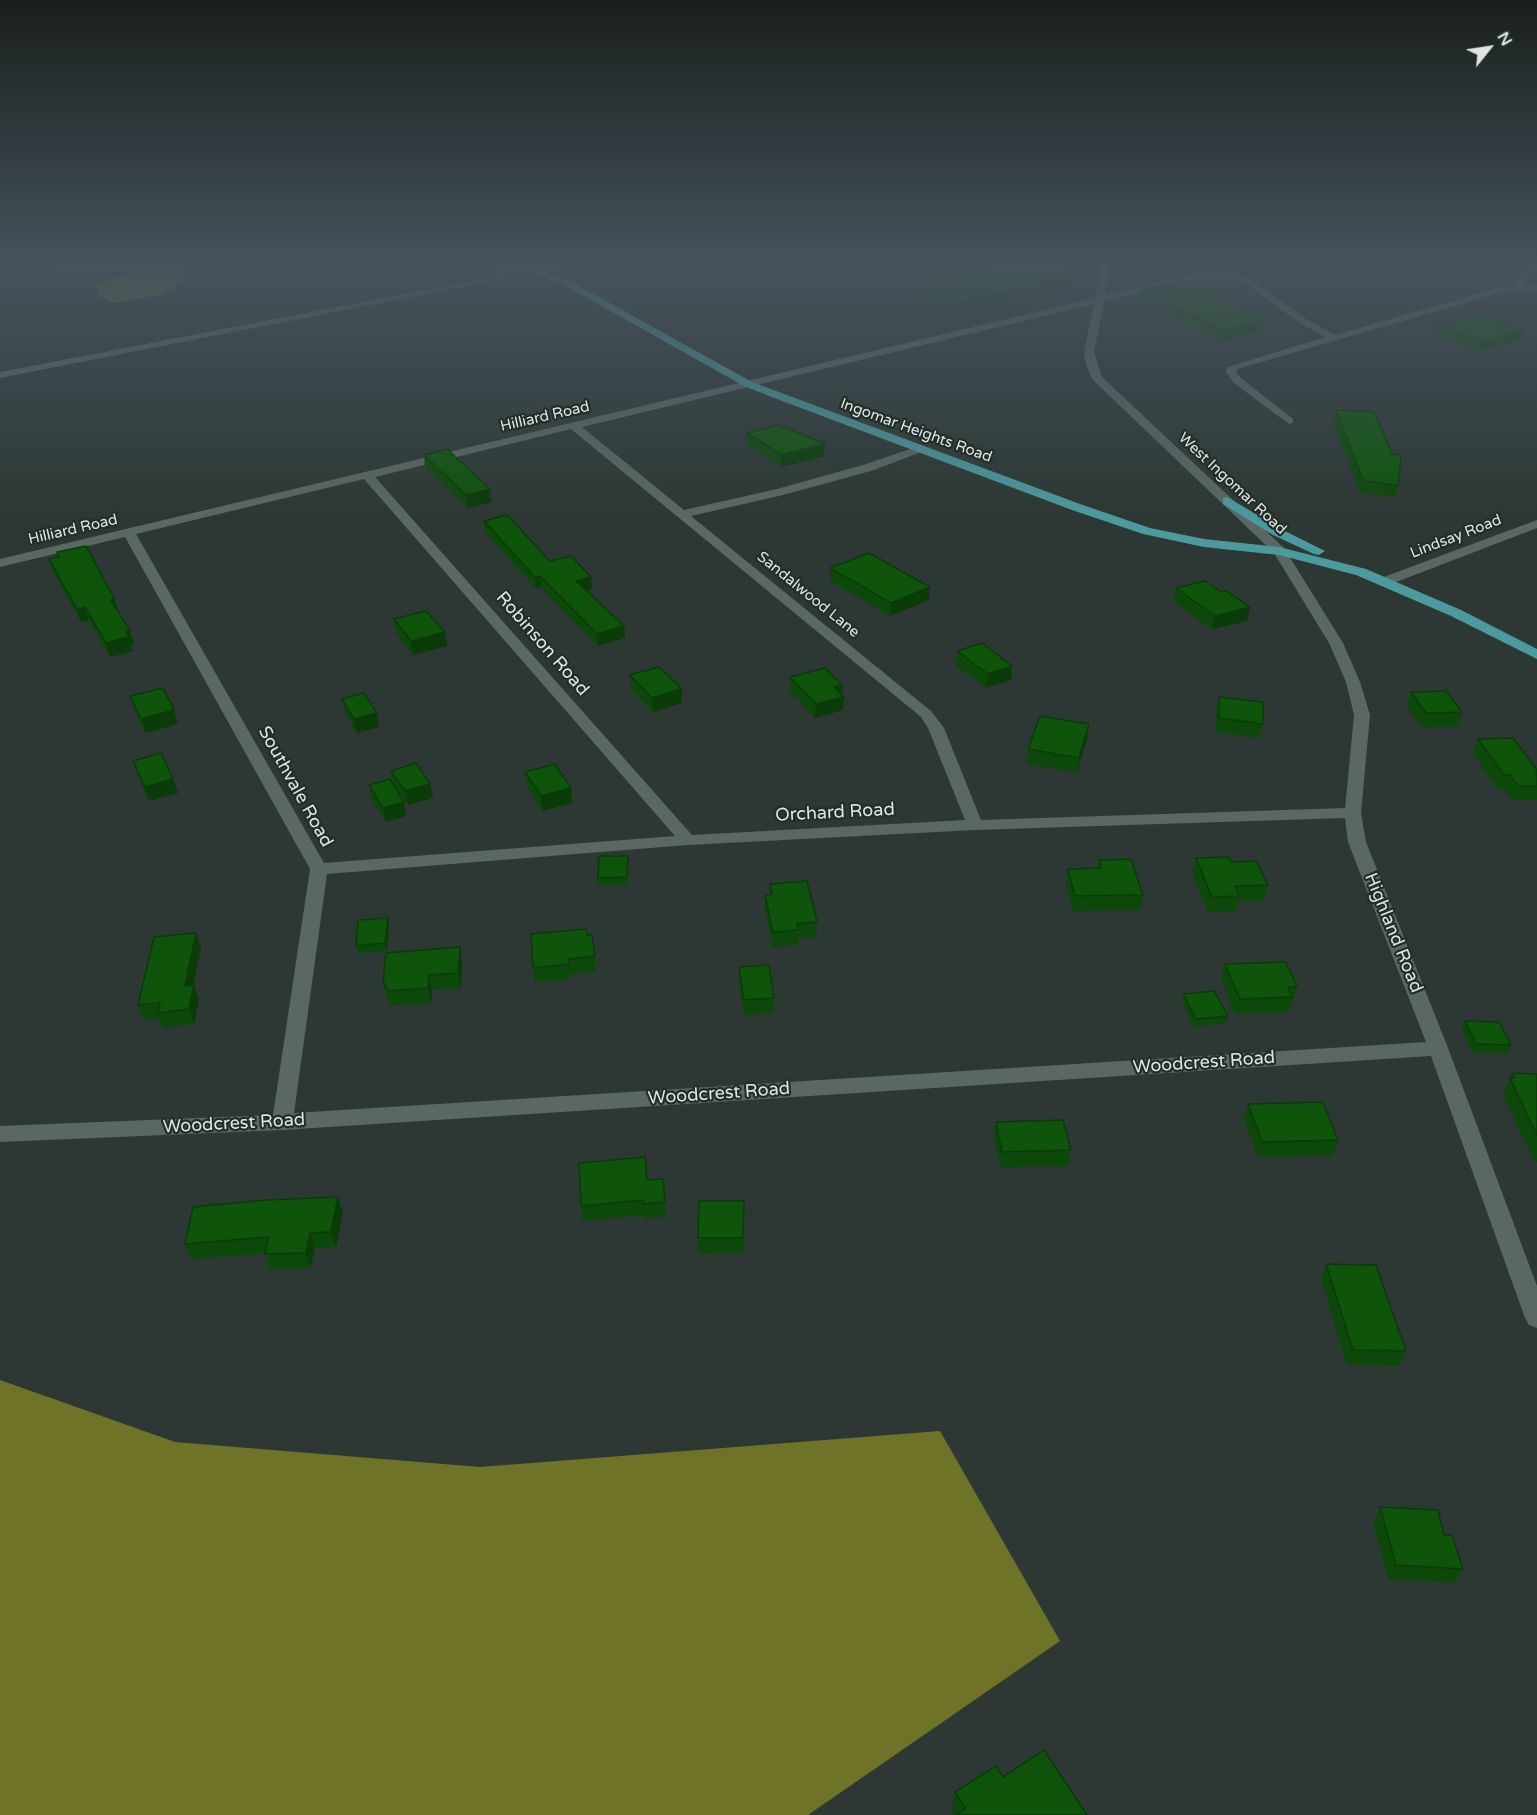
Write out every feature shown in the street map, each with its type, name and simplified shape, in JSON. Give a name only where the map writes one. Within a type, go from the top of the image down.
[{"type":"main road","name":"Ingomar Heights Road","points":[[686,350],[748,384],[1147,531],[1204,543],[1279,551]]},
{"type":"main road","points":[[1227,501],[1294,541],[1386,581]]},
{"type":"main road","name":"West Ingomar Road","points":[[1279,551],[1336,564],[1386,581],[1456,613],[1537,655]]},
{"type":"street","points":[[0,375],[130,350]]},
{"type":"street","name":"Hilliard Road","points":[[0,563],[891,350]]},
{"type":"street","name":"West Ingomar Road","points":[[1089,350],[1092,368],[1097,378],[1279,551]]},
{"type":"street","points":[[1289,422],[1238,381],[1231,370],[1241,363],[1294,350]]},
{"type":"street","name":"Sandalwood Lane","points":[[574,426],[926,714],[936,728],[975,825]]},
{"type":"street","points":[[683,514],[867,468],[920,449]]},
{"type":"street","name":"Robinson Road","points":[[368,475],[688,840]]},
{"type":"street","name":"Lindsay Road","points":[[1386,581],[1537,524]]},
{"type":"street","name":"Southvale Road","points":[[129,532],[319,869],[282,1122]]},
{"type":"street","name":"Highland Road","points":[[1279,551],[1336,643],[1358,698],[1362,716],[1353,813],[1357,842],[1438,1048],[1537,1318]]},
{"type":"street","name":"Orchard Road","points":[[319,869],[688,840],[975,825],[1353,813]]},
{"type":"street","name":"Woodcrest Road","points":[[0,1134],[282,1122],[1438,1048]]},
{"type":"green space","points":[[0,1380],[175,1442],[480,1467],[940,1431],[1060,1641],[808,1815],[0,1815]]},
{"type":"building","points":[[1336,410],[1374,412],[1392,454],[1401,455],[1398,486],[1363,480]]},
{"type":"building","points":[[779,425],[825,444],[781,455],[747,433]]},
{"type":"building","points":[[447,449],[490,489],[466,495],[424,455]]},
{"type":"building","points":[[507,515],[550,561],[571,556],[591,577],[576,581],[624,626],[597,634],[540,576],[535,577],[484,521]]},
{"type":"building","points":[[86,546],[115,600],[111,600],[130,631],[126,632],[129,637],[106,643],[85,607],[77,609],[49,559],[59,557],[57,552]]},
{"type":"building","points":[[869,553],[930,587],[891,603],[830,568]]},
{"type":"building","points":[[1205,581],[1221,592],[1226,591],[1250,607],[1215,616],[1176,588]]},
{"type":"building","points":[[426,611],[445,632],[411,641],[394,619]]},
{"type":"building","points":[[982,643],[1012,666],[988,674],[957,651]]},
{"type":"building","points":[[659,667],[682,689],[652,698],[630,675]]},
{"type":"building","points":[[825,668],[842,685],[834,687],[844,697],[816,704],[790,677]]},
{"type":"building","points":[[163,688],[174,710],[141,719],[130,696]]},
{"type":"building","points":[[1446,691],[1462,712],[1426,713],[1411,692]]},
{"type":"building","points":[[364,693],[377,713],[354,719],[342,699]]},
{"type":"building","points":[[1219,697],[1263,702],[1263,724],[1219,718]]},
{"type":"building","points":[[1040,716],[1089,724],[1079,758],[1028,749]]},
{"type":"building","points":[[1513,738],[1537,770],[1537,786],[1518,786],[1510,775],[1504,775],[1478,739]]},
{"type":"building","points":[[161,753],[173,779],[145,787],[133,761]]},
{"type":"building","points":[[416,763],[430,784],[405,791],[391,771]]},
{"type":"building","points":[[555,764],[571,788],[541,796],[525,772]]},
{"type":"building","points":[[390,779],[404,802],[383,808],[369,785]]},
{"type":"building","points":[[599,856],[628,856],[627,877],[598,878]]},
{"type":"building","points":[[1229,857],[1231,862],[1256,861],[1268,885],[1235,886],[1239,896],[1212,897],[1196,858]]},
{"type":"building","points":[[1131,859],[1143,895],[1075,896],[1068,869],[1101,868],[1099,860]]},
{"type":"building","points":[[807,881],[817,922],[797,924],[798,930],[773,932],[765,895],[772,894],[770,884]]},
{"type":"building","points":[[388,918],[385,943],[356,946],[358,920]]},
{"type":"building","points":[[586,929],[587,935],[592,935],[595,956],[568,959],[569,964],[533,968],[531,934]]},
{"type":"building","points":[[196,933],[185,986],[194,985],[189,1009],[158,1013],[160,1003],[138,1005],[154,937]]},
{"type":"building","points":[[460,947],[458,973],[429,975],[428,988],[388,991],[383,981],[386,953]]},
{"type":"building","points":[[1286,962],[1297,987],[1288,987],[1292,997],[1240,999],[1225,964]]},
{"type":"building","points":[[769,965],[774,998],[744,1000],[739,967]]},
{"type":"building","points":[[1214,991],[1228,1016],[1196,1019],[1183,994]]},
{"type":"building","points":[[1465,1021],[1499,1022],[1511,1045],[1476,1044]]},
{"type":"building","points":[[1512,1073],[1537,1074],[1537,1136],[1510,1078],[1515,1078]]},
{"type":"building","points":[[1323,1102],[1338,1140],[1262,1142],[1248,1104]]},
{"type":"building","points":[[1063,1120],[1071,1150],[1002,1152],[996,1122]]},
{"type":"building","points":[[645,1157],[647,1180],[663,1179],[665,1202],[644,1204],[643,1200],[581,1206],[579,1163]]},
{"type":"building","points":[[338,1197],[331,1232],[310,1233],[306,1253],[265,1254],[269,1237],[185,1244],[193,1207],[265,1200]]},
{"type":"building","points":[[699,1201],[744,1201],[743,1238],[698,1238]]},
{"type":"building","points":[[1326,1264],[1376,1265],[1406,1351],[1353,1350]]},
{"type":"building","points":[[1380,1507],[1438,1510],[1444,1535],[1452,1535],[1463,1569],[1396,1565]]},
{"type":"building","points":[[1044,1750],[1087,1815],[956,1815],[966,1809],[955,1792],[996,1766],[1003,1777]]}]
